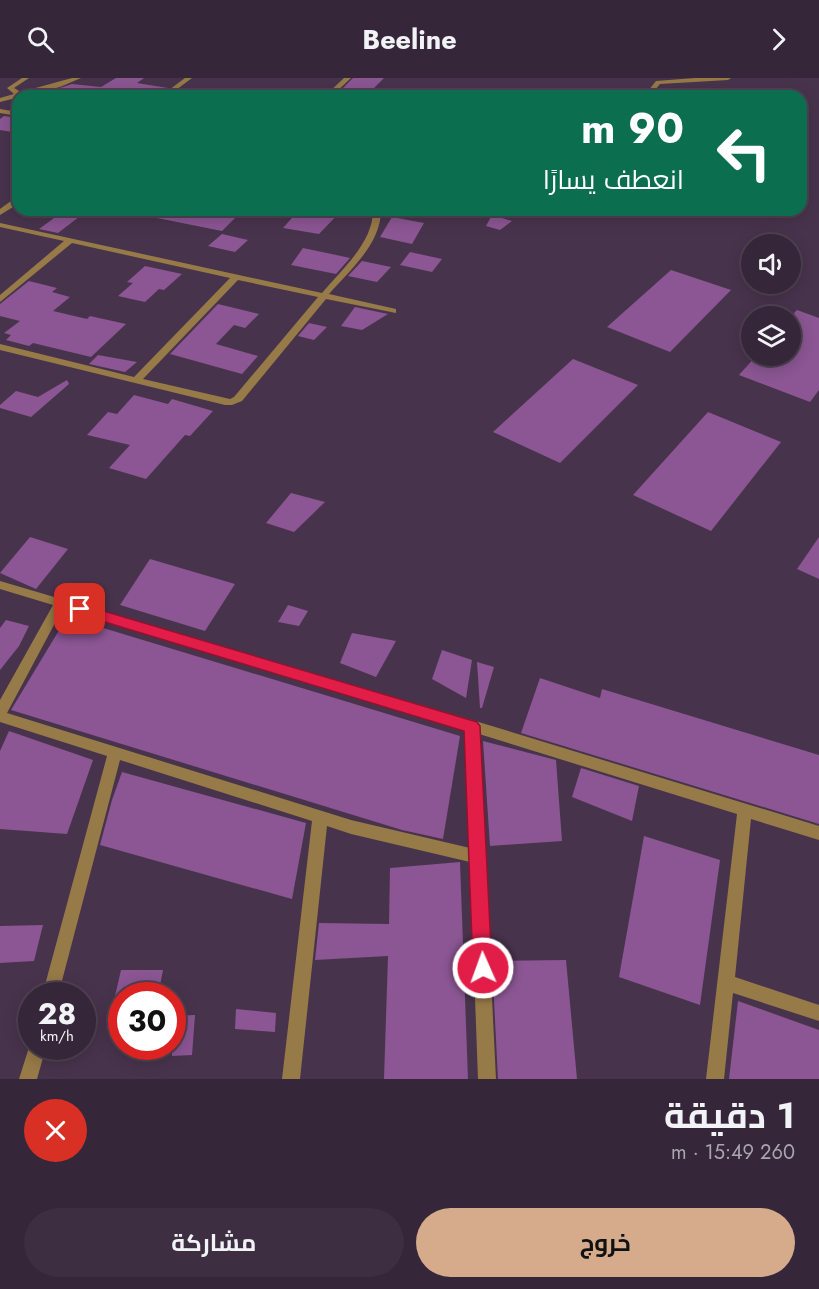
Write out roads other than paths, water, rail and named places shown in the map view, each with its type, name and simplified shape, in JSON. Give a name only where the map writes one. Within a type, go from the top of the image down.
[{"type":"street","points":[[13,90],[10,88],[26,78]]},
{"type":"street","points":[[43,90],[55,88],[78,78]]},
{"type":"street","points":[[172,90],[189,78]]},
{"type":"street","points":[[335,90],[348,78]]},
{"type":"street","points":[[651,90],[658,82],[728,78]]},
{"type":"street","points":[[0,347],[232,402],[238,399],[370,240],[378,216]]},
{"type":"street","points":[[0,225],[393,311]]},
{"type":"street","points":[[0,299],[70,240]]},
{"type":"street","points":[[136,380],[236,276]]},
{"type":"street","points":[[0,585],[472,726],[819,833]]},
{"type":"street","points":[[60,603],[0,715],[320,818],[478,857]]},
{"type":"street","points":[[472,726],[487,1079]]},
{"type":"street","points":[[54,982],[115,753]]},
{"type":"street","points":[[715,1079],[746,811]]},
{"type":"street","points":[[291,1079],[320,818]]},
{"type":"street","points":[[727,983],[819,1013]]},
{"type":"street","points":[[28,1079],[33,1060]]}]
